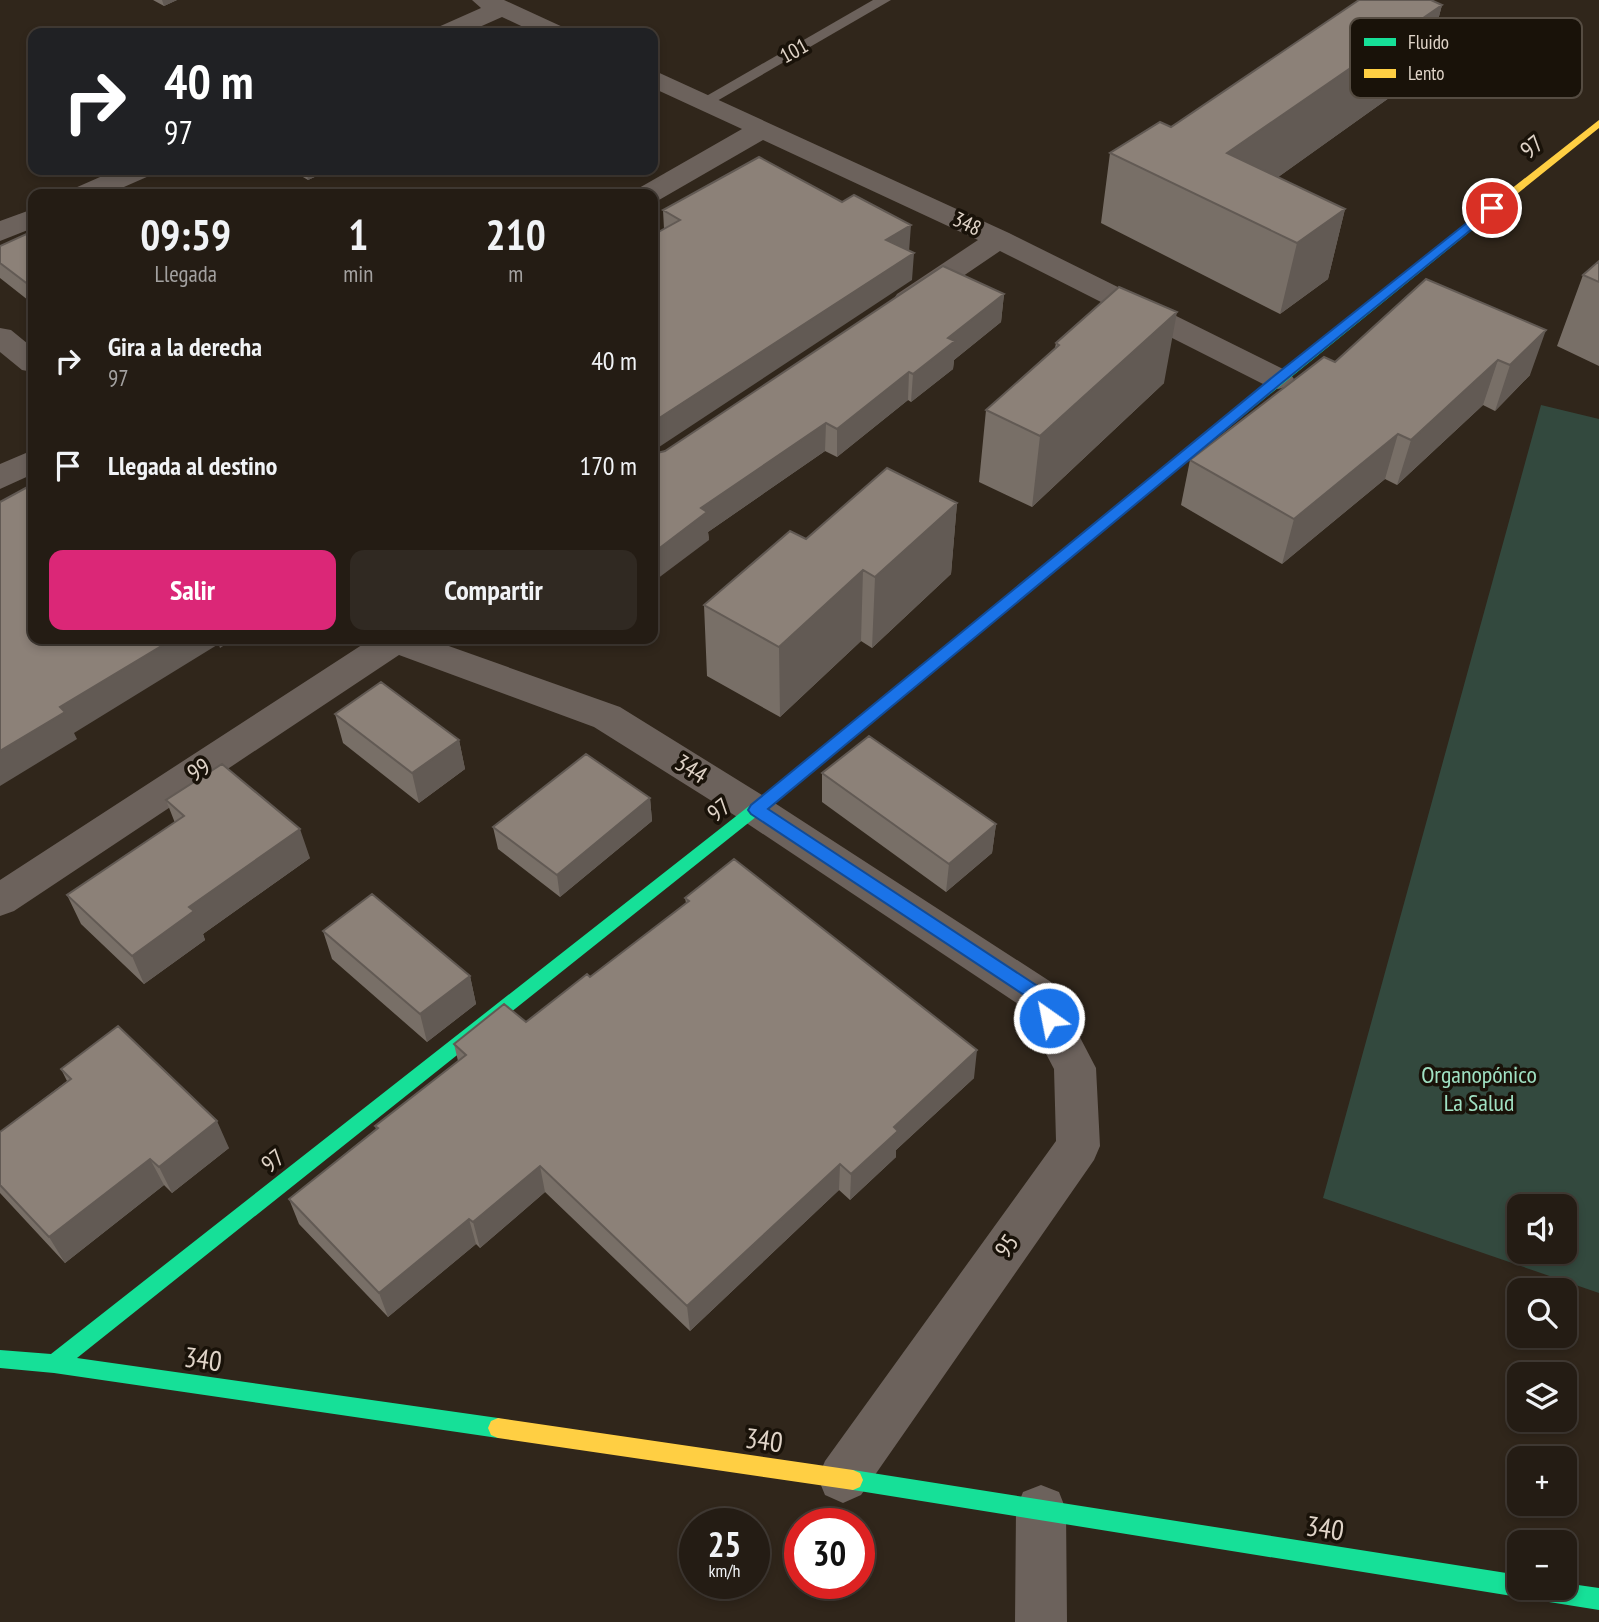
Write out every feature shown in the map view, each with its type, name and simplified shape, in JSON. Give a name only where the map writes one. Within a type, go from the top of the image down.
[{"type":"street","points":[[453,28],[493,4],[545,28]]},
{"type":"street","name":"348","points":[[658,80],[999,239],[1278,379]]},
{"type":"street","name":"97","points":[[54,1364],[756,810],[1278,379],[1599,123]]},
{"type":"street","points":[[658,189],[762,129]]},
{"type":"street","points":[[96,189],[128,175]]},
{"type":"street","points":[[0,232],[28,219]]},
{"type":"street","points":[[884,316],[999,239]]},
{"type":"street","points":[[0,337],[28,359]]},
{"type":"street","points":[[0,478],[28,463]]},
{"type":"street","name":"99","points":[[0,900],[387,644]]},
{"type":"street","name":"344","points":[[408,644],[607,718],[756,810],[1036,994]]},
{"type":"street","name":"95","points":[[843,1478],[1078,1146],[1075,1068],[1036,994]]},
{"type":"street","name":"340","points":[[0,1359],[54,1364],[843,1478],[1507,1584]]},
{"type":"street","points":[[1041,1510],[1041,1622]]},
{"type":"street","points":[[1577,1595],[1599,1599]]},
{"type":"lane","name":"101","points":[[704,102],[884,0]]},
{"type":"green space","name":"Organopónico La Salud","points":[[1541,405],[1599,419],[1599,1293],[1577,1285],[1577,1278],[1555,1278],[1515,1264],[1577,1264],[1577,1194],[1507,1194],[1507,1261],[1323,1198]]},
{"type":"building","points":[[1359,0],[1431,0],[1442,5],[1423,18],[1350,18],[1350,68],[1227,153],[1345,209],[1297,243],[1110,153],[1160,122],[1171,127]]},
{"type":"building","points":[[759,157],[842,202],[854,195],[911,225],[886,240],[914,253],[658,419],[658,232],[680,220],[663,210]]},
{"type":"building","points":[[28,233],[28,284],[0,263],[0,246]]},
{"type":"building","points":[[1599,261],[1599,282],[1583,275]]},
{"type":"building","points":[[943,266],[1004,294],[948,338],[955,341],[913,374],[909,372],[837,429],[826,423],[701,508],[707,512],[658,549],[658,453],[665,451]]},
{"type":"building","points":[[1426,279],[1546,330],[1510,365],[1498,360],[1411,440],[1398,434],[1294,519],[1190,460],[1324,357],[1335,362]]},
{"type":"building","points":[[1119,287],[1177,312],[1040,436],[986,410],[1059,345],[1056,343]]},
{"type":"building","points":[[887,468],[957,503],[875,577],[863,570],[779,647],[704,605],[790,531],[806,539]]},
{"type":"building","points":[[28,487],[28,644],[165,644],[60,707],[65,712],[0,751],[0,502]]},
{"type":"building","points":[[381,682],[459,740],[412,773],[335,714]]},
{"type":"building","points":[[869,736],[996,824],[949,864],[822,773]]},
{"type":"building","points":[[586,754],[650,798],[557,875],[493,827]]},
{"type":"building","points":[[222,764],[300,829],[189,907],[194,911],[132,956],[67,895],[184,816],[166,800]]},
{"type":"building","points":[[734,859],[977,1050],[894,1127],[898,1131],[851,1174],[840,1164],[687,1306],[540,1166],[473,1222],[469,1219],[379,1293],[289,1199],[378,1128],[375,1126],[466,1055],[454,1044],[504,1004],[526,1022],[587,974],[590,977],[689,901],[685,898]]},
{"type":"building","points":[[372,894],[470,976],[420,1014],[323,931]]},
{"type":"building","points":[[118,1026],[217,1121],[159,1167],[150,1159],[49,1237],[0,1185],[0,1132],[71,1079],[61,1069]]},
{"type":"traffic: fast","points":[[1136,496],[1468,228]]},
{"type":"traffic: fast","points":[[54,1364],[801,773]]},
{"type":"traffic: fast","points":[[0,1359],[54,1364],[498,1428]]},
{"type":"traffic: fast","points":[[853,1480],[1507,1584]]},
{"type":"traffic: fast","points":[[1577,1595],[1599,1599]]},
{"type":"traffic: slow","points":[[1468,228],[1599,123]]},
{"type":"traffic: slow","points":[[801,773],[1136,496]]},
{"type":"traffic: slow","points":[[498,1428],[853,1480]]},
{"type":"route","points":[[1049,1018],[1036,994],[756,810],[1278,379],[1492,208]]}]
